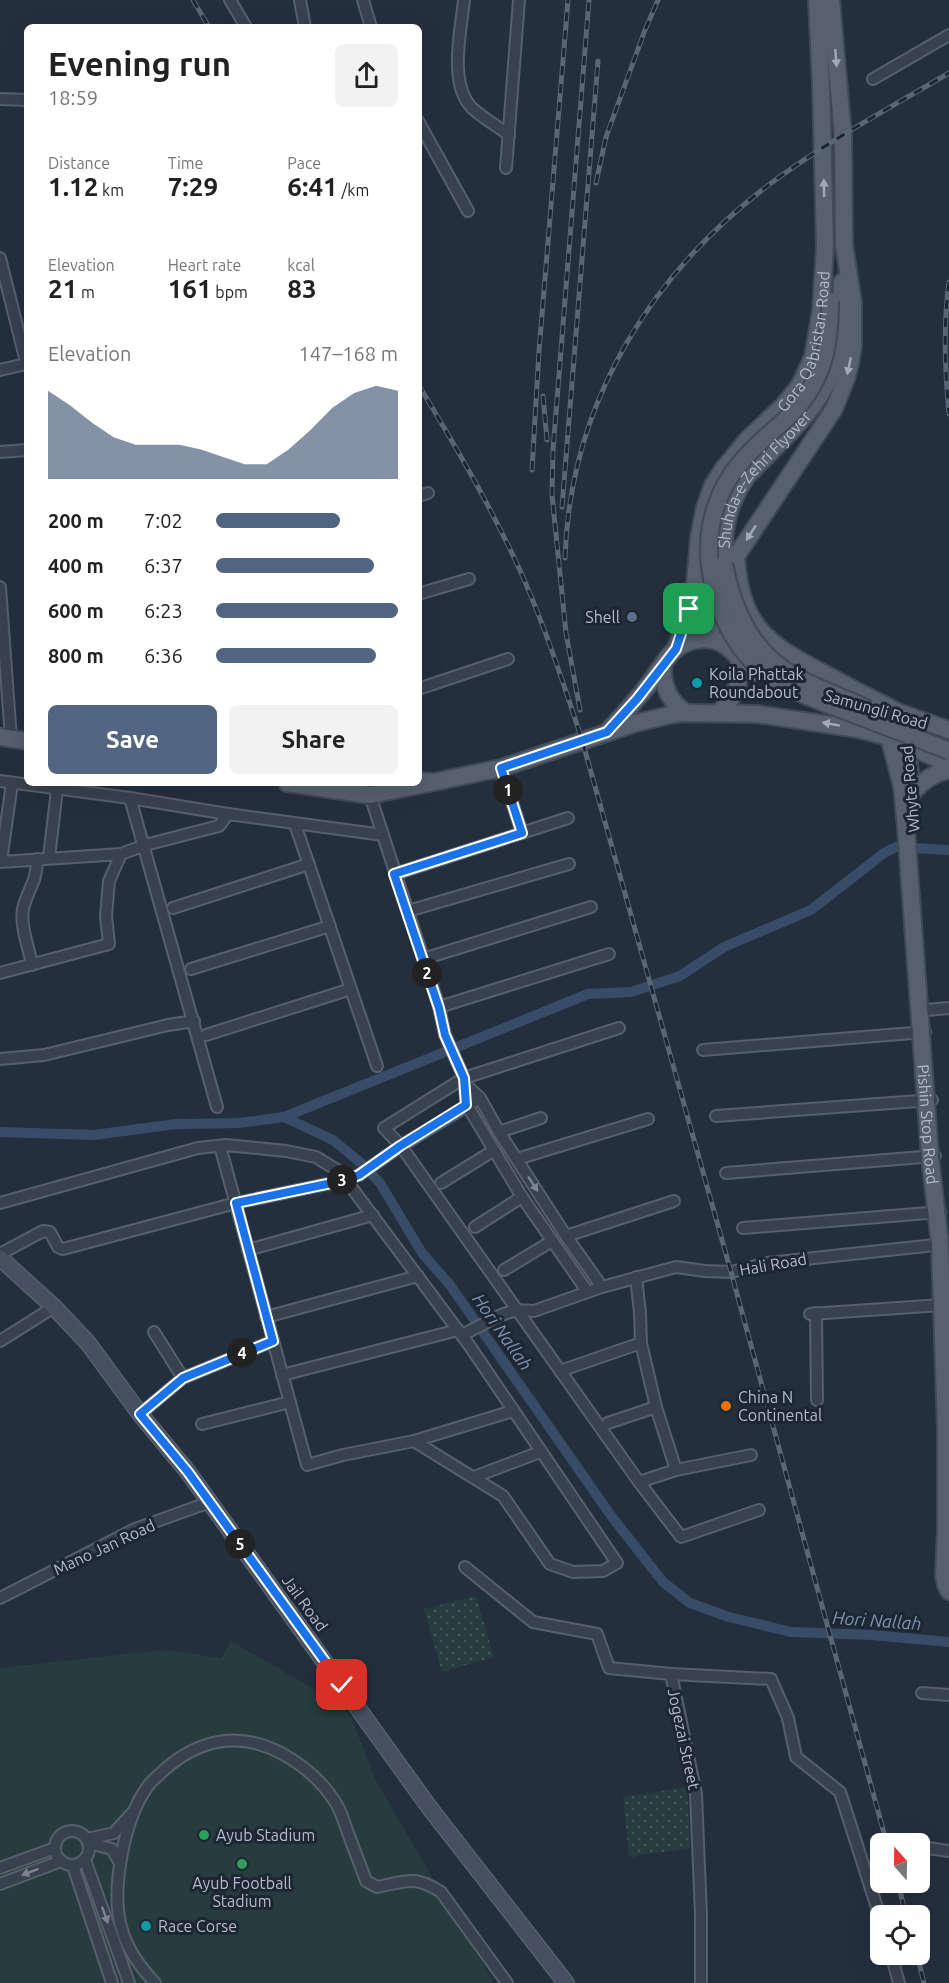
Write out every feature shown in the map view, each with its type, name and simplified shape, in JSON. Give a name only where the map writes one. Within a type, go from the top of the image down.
[{"type":"main road","name":"Gora Qabristan Road","points":[[676,649],[692,596],[699,538],[705,507],[713,485],[735,454],[783,406],[800,385],[813,357],[821,311],[825,247],[822,84],[817,0]]},
{"type":"main road","name":"Gora Qabristan Road","points":[[710,640],[714,597],[722,578],[834,410],[846,379],[853,346],[853,303],[844,245],[843,136],[831,0]]},
{"type":"main road","name":"Shuhda-e-Zehri Flyover","points":[[844,245],[826,352],[812,389],[786,419],[741,461],[720,495],[709,534],[708,552],[712,585],[718,604],[733,635],[758,667],[774,679],[821,702],[949,751]]},
{"type":"main road","name":"Shuhda-e-Zehri Flyover","points":[[825,247],[836,300],[838,350],[825,389],[811,410],[748,475],[734,498],[728,512],[723,543],[724,564],[730,591],[740,618],[755,643],[775,663],[799,679],[911,728],[949,742]]},
{"type":"main road","points":[[736,556],[737,577],[743,602],[765,637],[788,655],[896,711]]},
{"type":"main road","points":[[676,649],[686,642],[698,639],[710,640]]},
{"type":"main road","name":"Samungli Road","points":[[710,640],[727,646],[751,669],[778,683],[896,711],[949,730]]},
{"type":"main road","name":"Samungli Road","points":[[607,732],[637,699],[676,649]]},
{"type":"main road","points":[[717,713],[732,699],[737,689],[741,670],[740,659]]},
{"type":"main road","points":[[663,665],[665,687],[670,698],[687,713]]},
{"type":"main road","name":"Whyte Road","points":[[896,711],[907,744],[915,845],[914,870]]},
{"type":"main road","name":"Samungli Road","points":[[426,782],[501,768],[650,719],[687,713],[757,714],[823,722],[889,737],[949,764]]},
{"type":"main road","name":"Whyte Road","points":[[889,737],[902,786],[906,828],[914,870]]},
{"type":"main road","points":[[10,741],[24,748]]},
{"type":"main road","points":[[912,793],[932,775],[949,770]]},
{"type":"main road","name":"Samungli Road","points":[[328,786],[368,789],[393,786]]},
{"type":"main road","name":"Pishin Stop Road","points":[[914,870],[927,1010],[924,1032]]},
{"type":"main road","name":"Pishin Stop Road","points":[[914,870],[933,1157],[949,1273]]},
{"type":"main road","name":"Pishin Stop Road","points":[[944,1244],[942,1305],[946,1371],[944,1575],[949,1591]]},
{"type":"main road","name":"Jail Road","points":[[0,1256],[88,1343],[140,1414],[188,1472],[429,1807],[566,1983]]},
{"type":"street","points":[[230,0],[244,24]]},
{"type":"street","points":[[300,0],[304,24]]},
{"type":"street","points":[[363,0],[370,24]]},
{"type":"street","points":[[464,0],[458,58],[461,90],[472,108],[509,135]]},
{"type":"street","points":[[506,168],[519,0]]},
{"type":"street","points":[[873,79],[949,36]]},
{"type":"street","points":[[0,99],[24,100]]},
{"type":"street","points":[[422,129],[468,211]]},
{"type":"street","points":[[0,258],[24,353]]},
{"type":"street","points":[[0,370],[24,366]]},
{"type":"street","points":[[0,452],[24,450]]},
{"type":"street","points":[[422,593],[469,579]]},
{"type":"street","points":[[0,587],[10,741]]},
{"type":"street","points":[[422,688],[508,659]]},
{"type":"street","points":[[501,768],[522,833]]},
{"type":"street","points":[[0,781],[24,785]]},
{"type":"street","points":[[12,783],[1,861],[121,854],[145,845],[219,826],[228,814]]},
{"type":"street","points":[[34,786],[383,835]]},
{"type":"street","points":[[49,858],[57,789]]},
{"type":"street","points":[[368,789],[439,1008],[445,1035],[464,1081],[466,1105],[522,1197],[587,1291]]},
{"type":"street","points":[[130,798],[217,1107]]},
{"type":"street","points":[[394,874],[568,818]]},
{"type":"street","points":[[295,824],[377,1066]]},
{"type":"street","points":[[0,973],[109,944],[106,916],[110,881],[121,854]]},
{"type":"street","points":[[32,965],[24,927],[23,909],[37,875],[37,859]]},
{"type":"street","points":[[173,908],[309,864]]},
{"type":"street","points":[[408,911],[568,864]]},
{"type":"street","points":[[423,959],[591,907]]},
{"type":"street","points":[[191,969],[330,926]]},
{"type":"street","points":[[439,1008],[609,954]]},
{"type":"street","points":[[207,1035],[351,989]]},
{"type":"street","points":[[927,1010],[949,1008]]},
{"type":"street","points":[[0,1059],[44,1055],[168,1025],[194,1021]]},
{"type":"street","points":[[619,1028],[464,1081],[384,1128],[400,1146],[639,1482],[681,1537],[759,1510]]},
{"type":"street","points":[[703,1050],[924,1032]]},
{"type":"street","points":[[464,1081],[480,1098],[499,1132],[566,1236],[602,1287]]},
{"type":"street","points":[[0,1256],[43,1231],[50,1232],[58,1247],[63,1249],[236,1203],[346,1180],[359,1175],[400,1146],[480,1098]]},
{"type":"street","points":[[716,1116],[929,1100]]},
{"type":"street","points":[[499,1132],[541,1118]]},
{"type":"street","points":[[517,1159],[648,1119]]},
{"type":"street","points":[[220,1146],[307,1465],[343,1455],[414,1441],[513,1411]]},
{"type":"street","points":[[0,1203],[198,1148],[220,1146],[286,1151],[316,1157],[340,1172],[418,1276],[464,1332],[540,1452],[617,1563],[603,1571],[573,1572],[550,1564],[503,1496],[414,1441]]},
{"type":"street","points":[[441,1183],[493,1150]]},
{"type":"street","points":[[726,1173],[933,1157]]},
{"type":"street","points":[[475,1227],[522,1197]]},
{"type":"street","points":[[566,1236],[674,1201]]},
{"type":"street","points":[[743,1228],[940,1212]]},
{"type":"street","points":[[248,1250],[373,1215]]},
{"type":"street","points":[[504,1270],[552,1240]]},
{"type":"street","name":"Hali Road","points":[[282,1375],[464,1332],[516,1310],[534,1311],[587,1291],[676,1267],[705,1272],[731,1272],[768,1263],[944,1244]]},
{"type":"street","points":[[266,1317],[418,1276]]},
{"type":"street","points":[[636,1277],[640,1312],[640,1343],[656,1407],[676,1470]]},
{"type":"street","points":[[817,1400],[813,1314],[942,1305]]},
{"type":"street","points":[[0,1341],[54,1307]]},
{"type":"street","points":[[154,1332],[183,1378]]},
{"type":"street","points":[[140,1414],[183,1378],[273,1341]]},
{"type":"street","points":[[560,1371],[640,1343]]},
{"type":"street","points":[[202,1424],[290,1402]]},
{"type":"street","points":[[608,1423],[656,1407]]},
{"type":"street","points":[[474,1477],[540,1452]]},
{"type":"street","points":[[639,1482],[676,1470],[751,1455]]},
{"type":"street","name":"Mano Jan Road","points":[[0,1598],[135,1529],[210,1502]]},
{"type":"street","name":"Jogezai Street","points":[[465,1568],[533,1622],[597,1634],[609,1668],[671,1674],[696,1794],[701,1983]]},
{"type":"street","points":[[671,1674],[771,1679],[789,1718],[796,1757],[840,1792],[876,1905]]},
{"type":"street","points":[[922,1692],[949,1695]]},
{"type":"street","points":[[155,1983],[130,1953],[121,1927],[116,1888],[120,1863],[135,1810],[148,1785],[179,1758],[208,1743],[239,1740],[268,1746],[297,1762],[327,1791],[337,1805],[366,1881],[377,1887],[413,1879],[426,1883],[441,1892],[507,1983]]},
{"type":"street","points":[[88,1841],[114,1833],[135,1810]]},
{"type":"street","points":[[112,1983],[73,1866],[61,1861],[56,1853],[58,1838],[67,1832],[78,1832],[88,1841],[112,1849],[120,1863]]},
{"type":"street","points":[[73,1866],[85,1860],[89,1852],[88,1841]]},
{"type":"street","points":[[0,1868],[55,1848]]},
{"type":"street","points":[[930,1848],[949,1851]]},
{"type":"street","points":[[85,1860],[129,1983]]},
{"type":"street","points":[[0,1884],[61,1861]]},
{"type":"street","points":[[894,1965],[899,1983]]},
{"type":"green space","points":[[476,1596],[494,1657],[442,1672],[424,1609]]},
{"type":"green space","name":"Ayub Stadium","points":[[231,1641],[319,1692],[351,1716],[375,1779],[494,1983],[0,1983],[0,1668],[165,1650],[221,1658]]},
{"type":"green space","points":[[687,1787],[690,1848],[629,1857],[623,1797]]},
{"type":"waterway","points":[[284,1117],[588,994],[631,992],[680,976],[724,947],[811,910],[884,853],[896,847],[949,850]]},
{"type":"waterway","name":"Hori Nallah","points":[[0,1132],[94,1135],[176,1124],[239,1123],[284,1117],[333,1140],[361,1163],[380,1183],[422,1253],[450,1285],[612,1517],[663,1582],[690,1603],[729,1617],[791,1632],[872,1635],[949,1642]]},
{"type":"railway","points":[[193,0],[207,24]]},
{"type":"railway","points":[[532,470],[539,351],[568,0]]},
{"type":"railway","points":[[580,710],[566,633],[552,495],[553,450],[589,0]]},
{"type":"railway","points":[[596,183],[606,137],[658,0]]},
{"type":"railway","points":[[562,507],[598,61]]},
{"type":"railway","points":[[565,558],[570,500],[583,445],[602,393],[626,343],[657,297],[693,254],[733,214],[778,178],[841,137],[949,73]]},
{"type":"railway","points":[[949,282],[945,348],[949,414]]},
{"type":"railway","points":[[422,391],[487,503],[523,577],[547,637],[582,740],[731,1272],[884,1833]]},
{"type":"railway","points":[[543,396],[547,440]]},
{"type":"railway","points":[[901,1893],[903,1905]]},
{"type":"railway","points":[[920,1965],[924,1983]]},
{"type":"place","name":"Shell","points":[[632,617]]},
{"type":"place","name":"Koila Phattak Roundabout","points":[[697,683]]},
{"type":"place","name":"China N Continental","points":[[726,1406]]},
{"type":"place","name":"Ayub Stadium","points":[[204,1835]]},
{"type":"place","name":"Ayub Football Stadium","points":[[242,1864]]},
{"type":"place","name":"Race Corse","points":[[146,1926]]},
{"type":"route","points":[[342,1685],[188,1472],[140,1414],[183,1378],[273,1341],[236,1203],[346,1180],[359,1175],[400,1146],[466,1105],[464,1078],[445,1035],[439,1008],[394,874],[522,833],[501,768],[607,732],[637,699],[676,649],[689,609]]}]
